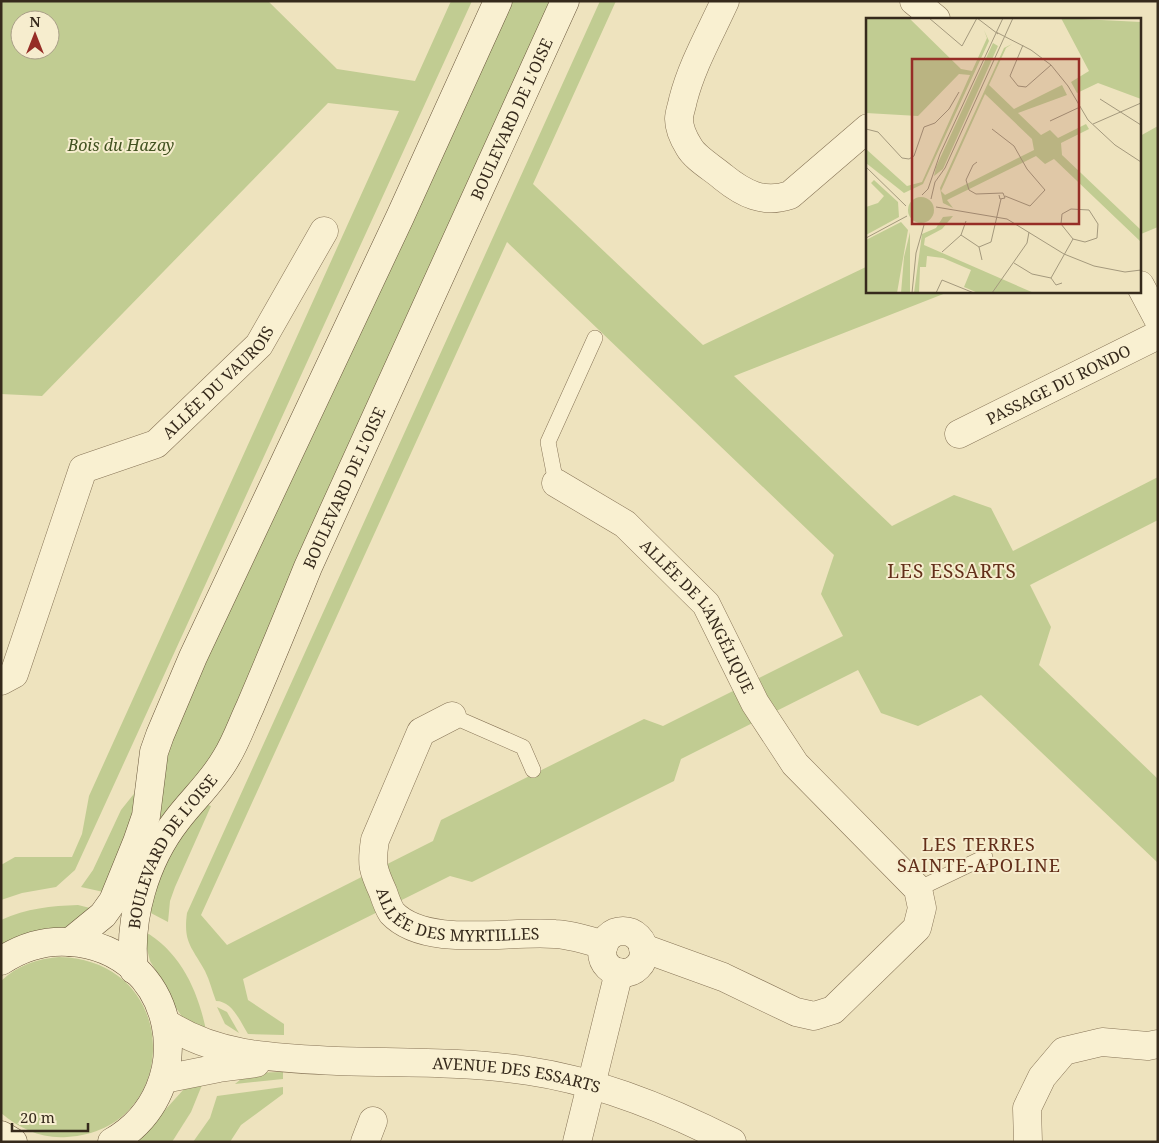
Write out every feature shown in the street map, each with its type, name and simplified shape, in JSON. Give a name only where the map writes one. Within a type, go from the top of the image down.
[{"type":"street","points":[[70,942],[96,922],[113,901],[146,816],[154,752],[182,683],[396,225],[498,1]]},
{"type":"street","name":"BOULEVARD DE L'OISE","points":[[134,970],[132,953],[134,920],[146,879],[157,853],[176,821],[227,758],[270,662],[308,567],[565,1]]},
{"type":"street","points":[[725,1],[689,76],[683,100],[679,120],[682,136],[690,150],[737,189],[764,199],[779,199],[790,195],[866,130]]},
{"type":"street","points":[[914,1],[935,18]]},
{"type":"street","name":"ALLÉE DU VAUROIS","points":[[1,681],[14,674],[83,469],[156,444],[259,344],[324,231]]},
{"type":"street","points":[[1142,289],[1158,319]]},
{"type":"street","name":"PASSAGE DU RONDO","points":[[959,434],[1158,335]]},
{"type":"street","name":"ALLÉE DE L'ANGÉLIQUE","points":[[556,483],[625,524],[706,604],[755,703],[795,764],[918,889]]},
{"type":"street","name":"ALLÉE DES MYRTILLES","points":[[452,716],[421,732],[375,840],[372,859],[375,876],[391,912],[405,923],[422,931],[442,935],[555,934],[579,937],[604,945]]},
{"type":"street","points":[[644,948],[642,962],[625,973],[619,972],[607,965],[602,952],[604,945],[611,936],[628,932],[638,938],[644,948],[723,977],[796,1012],[814,1016],[833,1010],[917,928],[922,908],[918,889]]},
{"type":"street","points":[[1,961],[18,951],[52,942],[70,942],[90,946],[109,952],[134,970],[154,994],[166,1023],[169,1051],[164,1079],[157,1097],[147,1112],[134,1126],[112,1142]]},
{"type":"street","points":[[577,1142],[619,972]]},
{"type":"street","name":"AVENUE DES ESSARTS","points":[[166,1023],[191,1038],[220,1048],[290,1059],[468,1065],[530,1071],[590,1084],[661,1109],[732,1142]]},
{"type":"street","points":[[1028,1142],[1027,1108],[1042,1077],[1064,1051],[1102,1042],[1148,1046],[1158,1044]]},
{"type":"street","name":"AVENUE DES ESSARTS","points":[[164,1079],[240,1064],[290,1059]]},
{"type":"street","points":[[1,1135],[13,1142]]},
{"type":"lane","name":"ALLÉE DE L'ANGÉLIQUE","points":[[556,483],[548,442],[595,338]]},
{"type":"lane","name":"ALLÉE DES MYRTILLES","points":[[452,716],[523,747],[533,770]]},
{"type":"lane","points":[[918,889],[985,856]]},
{"type":"green space","name":"Bois du Hazay","points":[[1,1],[268,1],[337,69],[415,81],[451,1],[472,1],[75,870],[56,887],[22,893],[1,900],[1,865],[15,857],[72,857],[82,834],[89,796],[399,111],[328,103],[42,396],[1,394]]},
{"type":"green space","points":[[510,1],[554,1],[227,740],[168,818],[147,833],[159,767],[221,626],[253,563]]},
{"type":"green space","points":[[600,1],[616,1],[533,184],[703,345],[866,267],[866,292],[948,292],[734,376],[892,526],[954,495],[991,508],[1013,551],[1158,477],[1158,520],[1030,585],[1051,627],[1039,665],[1158,779],[1158,863],[981,695],[918,726],[881,713],[858,670],[681,759],[674,781],[472,882],[450,876],[243,979],[248,1000],[284,1024],[284,1035],[248,1034],[231,1008],[227,1004],[216,1001],[207,975],[190,944],[186,923],[187,913]],"holes":[[[507,242],[834,555],[821,594],[843,636],[663,726],[644,719],[441,820],[433,841],[227,945],[201,915]]]},
{"type":"green space","points":[[1158,126],[1158,227],[1142,234],[1142,135]]},
{"type":"green space","points":[[141,785],[139,804],[108,893],[81,887],[93,870],[121,810]]},
{"type":"green space","points":[[202,803],[211,806],[175,887],[170,901],[168,922],[147,911],[161,867]]},
{"type":"green space","points":[[78,905],[94,909],[70,928],[34,934],[1,944],[1,920],[39,908]]},
{"type":"green space","points":[[144,931],[157,940],[179,962],[194,989],[207,1035],[187,1024],[174,1005],[150,961]]},
{"type":"green space","points":[[59,957],[100,965],[129,985],[147,1013],[153,1046],[148,1078],[132,1106],[105,1127],[67,1137],[40,1135],[16,1124],[1,1113],[1,981],[7,975],[28,964],[43,959]]},
{"type":"green space","points":[[217,1007],[227,1012],[239,1033],[225,1024]]},
{"type":"green space","points":[[283,1072],[283,1079],[235,1084],[248,1073]]},
{"type":"green space","points":[[202,1085],[191,1112],[172,1142],[136,1142],[184,1089]]},
{"type":"green space","points":[[283,1087],[283,1094],[241,1125],[230,1142],[193,1142],[210,1118],[217,1096]]},
{"type":"district","name":"LES ESSARTS","points":[[952,571]]},
{"type":"district","name":"LES TERRES SAINTE-APOLINE","points":[[979,854]]}]
